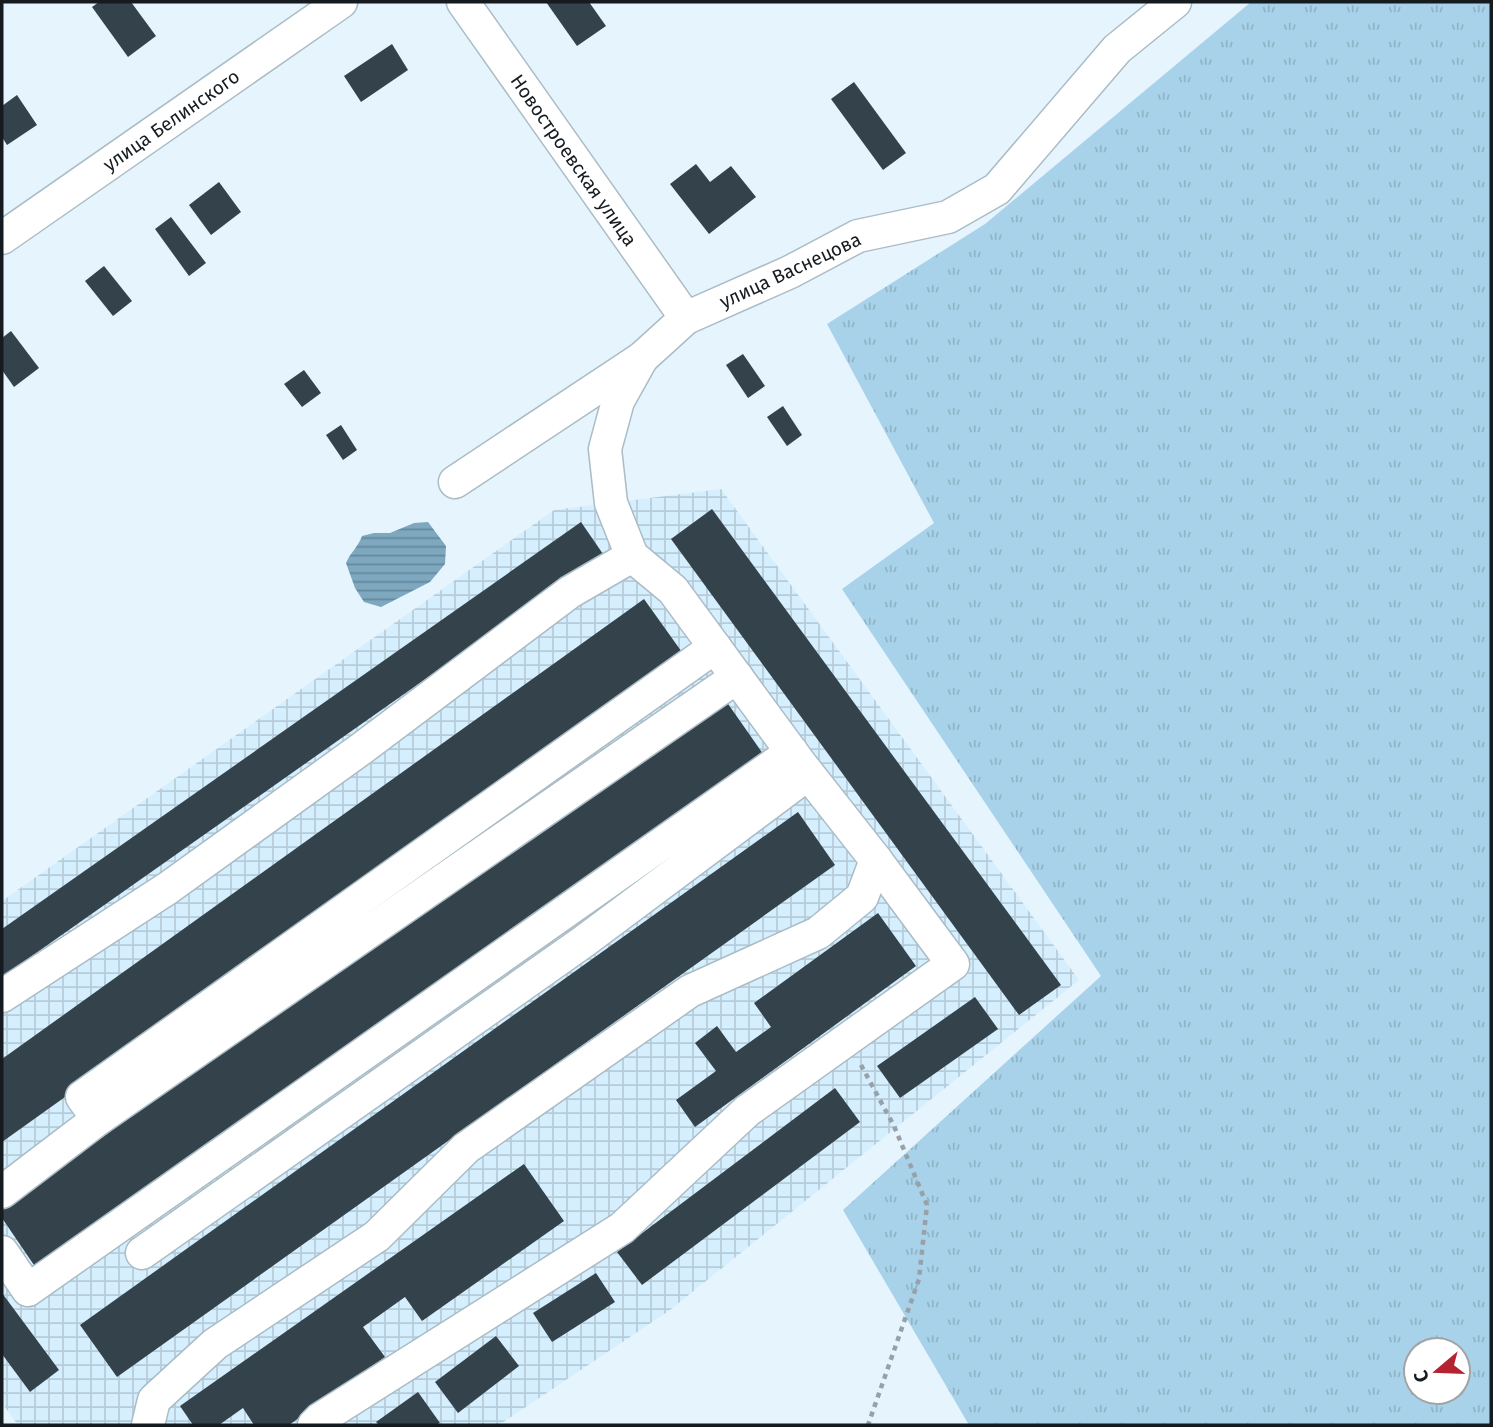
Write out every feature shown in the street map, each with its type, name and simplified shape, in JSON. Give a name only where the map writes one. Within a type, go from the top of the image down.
[{"type":"street","name":"улица Белинского","points":[[2,237],[341,2]]},
{"type":"street","name":"Новостроевская улица","points":[[463,2],[686,318]]},
{"type":"street","name":"улица Васнецова","points":[[455,482],[642,358],[686,318],[790,272],[858,236],[948,217],[997,189],[1117,49],[1175,2]]},
{"type":"street","points":[[314,1425],[622,1227],[747,1111],[953,964],[673,590],[632,556],[611,503],[605,449],[618,401],[642,358]]},
{"type":"street","points":[[2,996],[168,888],[361,749],[570,592],[632,556]]},
{"type":"street","points":[[98,1119],[82,1097],[715,647]]},
{"type":"street","points":[[2,1192],[98,1119],[737,677]]},
{"type":"street","points":[[2,1252],[28,1290],[800,763]]},
{"type":"street","points":[[142,1253],[583,942],[800,763]]},
{"type":"street","points":[[148,1425],[154,1400],[215,1344],[377,1236],[466,1148],[690,991],[818,933],[862,897],[876,860]]},
{"type":"path","points":[[847,1040],[894,1126],[927,1205],[919,1279],[868,1425]]},
{"type":"shaded area","points":[[721,489],[1079,980],[670,1310],[499,1425],[18,1425],[2,1403],[2,901],[554,510]]},
{"type":"shaded area","points":[[428,522],[446,546],[445,564],[430,582],[381,607],[364,602],[355,588],[346,563],[362,536],[390,533],[414,523]]},
{"type":"green space","points":[[1251,2],[1491,2],[1491,1425],[969,1425],[843,1210],[1101,976],[842,589],[934,523],[827,324],[985,224]]},
{"type":"building","points":[[99,2],[131,2],[156,36],[128,57],[92,7]]},
{"type":"building","points":[[546,2],[589,2],[606,26],[577,46]]},
{"type":"building","points":[[392,44],[408,70],[361,102],[344,76]]},
{"type":"building","points":[[854,82],[906,153],[883,170],[831,99]]},
{"type":"building","points":[[17,95],[37,125],[7,145],[2,137],[2,106]]},
{"type":"building","points":[[696,164],[710,182],[731,166],[756,197],[709,234],[670,184]]},
{"type":"building","points":[[219,182],[241,212],[211,235],[189,205]]},
{"type":"building","points":[[171,217],[206,263],[189,276],[155,229]]},
{"type":"building","points":[[104,266],[132,301],[113,316],[85,281]]},
{"type":"building","points":[[11,331],[39,368],[14,387],[2,370],[2,338]]},
{"type":"building","points":[[743,354],[765,386],[748,398],[726,365]]},
{"type":"building","points":[[304,370],[321,393],[302,407],[284,384]]},
{"type":"building","points":[[783,406],[802,435],[787,446],[767,417]]},
{"type":"building","points":[[341,425],[357,450],[343,460],[326,435]]},
{"type":"building","points":[[712,509],[1061,985],[1019,1015],[671,539]]},
{"type":"building","points":[[581,522],[603,554],[2,977],[2,929]]},
{"type":"building","points":[[644,599],[684,655],[2,1142],[2,1059]]},
{"type":"building","points":[[726,701],[766,758],[36,1268],[2,1218],[2,1207]]},
{"type":"building","points":[[798,812],[835,865],[117,1377],[80,1325]]},
{"type":"building","points":[[878,913],[916,966],[695,1127],[676,1100],[716,1071],[695,1043],[717,1026],[736,1052],[771,1027],[754,1003]]},
{"type":"building","points":[[975,997],[998,1029],[900,1098],[877,1066]]},
{"type":"building","points":[[835,1088],[860,1122],[642,1285],[617,1252]]},
{"type":"building","points":[[524,1164],[564,1221],[422,1321],[405,1297],[363,1327],[385,1357],[289,1425],[254,1425],[243,1408],[219,1425],[193,1425],[180,1406]]},
{"type":"building","points":[[596,1273],[615,1302],[552,1342],[533,1313]]},
{"type":"building","points":[[2,1293],[59,1370],[30,1392],[2,1354]]},
{"type":"building","points":[[496,1336],[519,1366],[458,1413],[435,1382]]},
{"type":"building","points":[[418,1392],[440,1423],[379,1425],[376,1422]]}]
